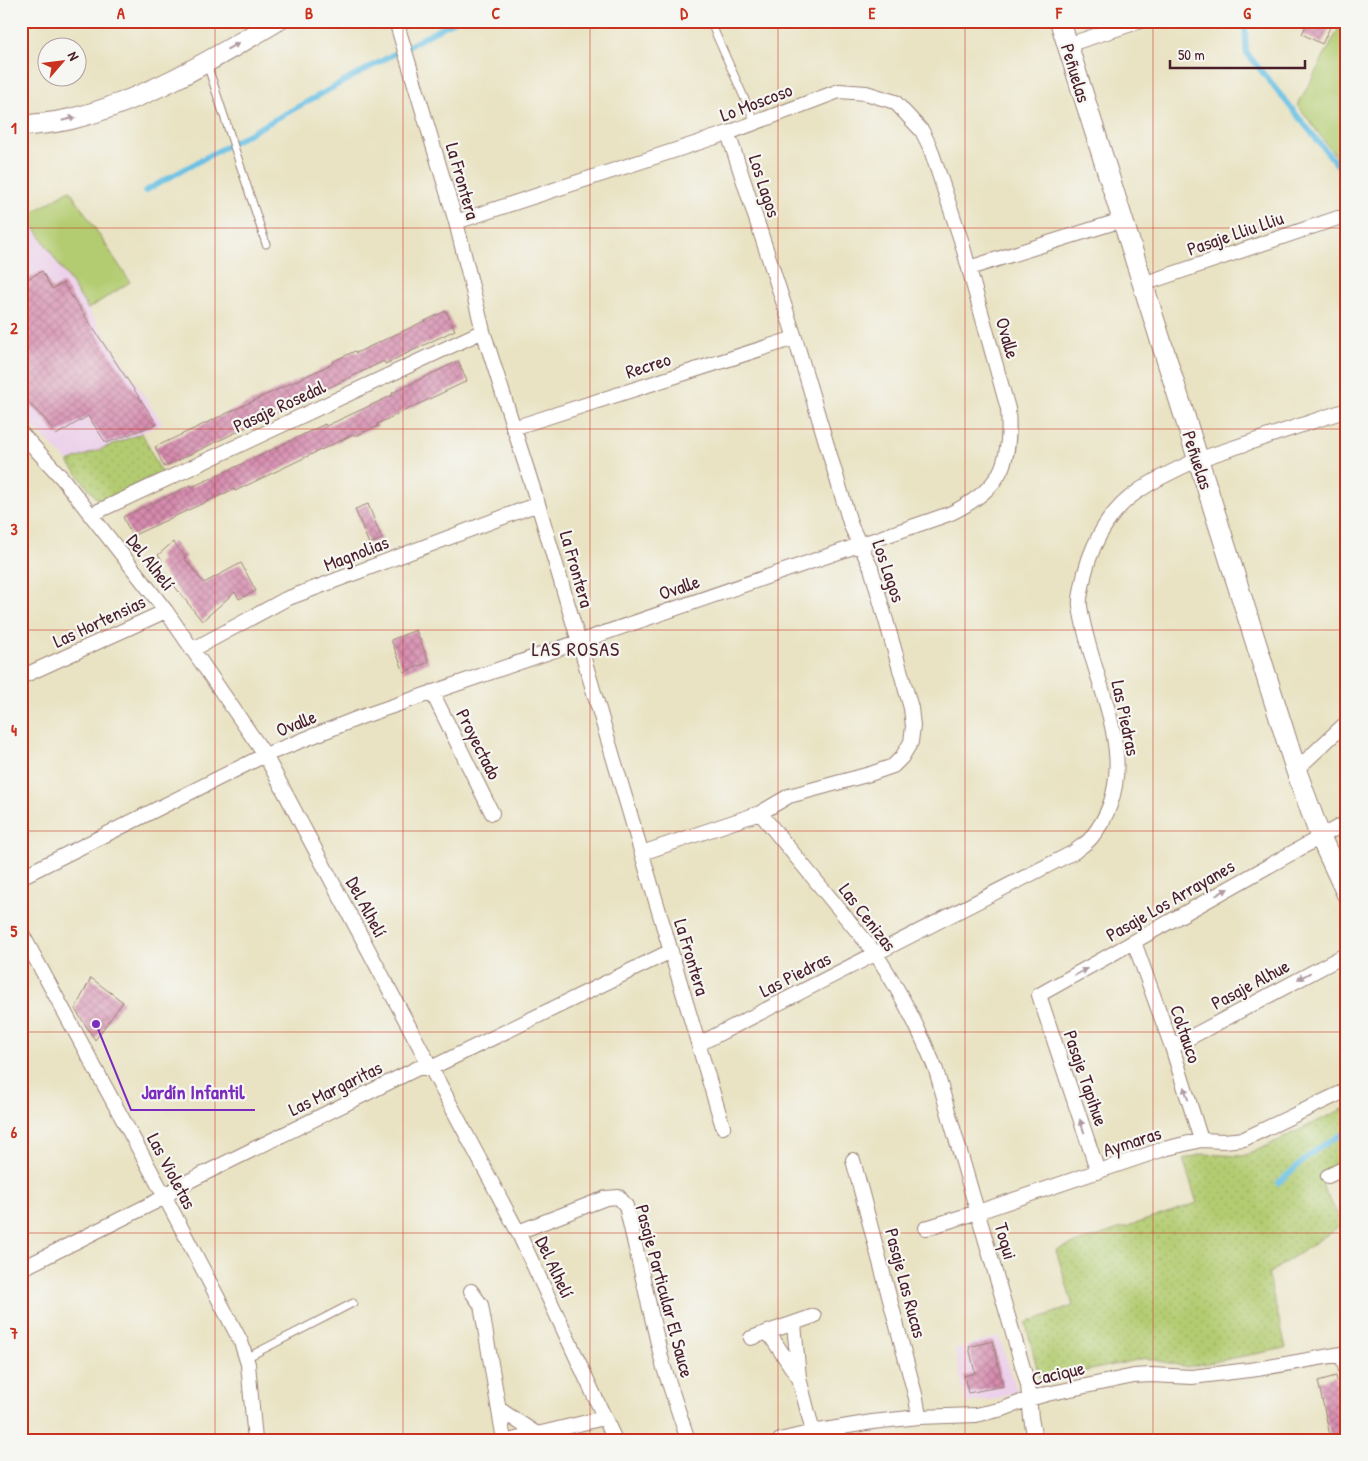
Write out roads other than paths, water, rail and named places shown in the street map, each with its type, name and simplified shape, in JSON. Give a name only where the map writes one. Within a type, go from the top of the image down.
[{"type":"street","points":[[21,126],[70,120],[128,100],[206,61],[277,21]]},
{"type":"street","name":"La Frontera","points":[[396,21],[456,222],[483,331],[538,504],[723,1127]]},
{"type":"street","name":"Peñuelas","points":[[1060,21],[1296,770],[1320,836],[1347,894]]},
{"type":"street","points":[[1067,45],[1141,21]]},
{"type":"street","name":"Lo Moscoso","points":[[456,222],[728,133],[839,91],[866,93],[895,102],[922,131],[930,147],[969,268]]},
{"type":"street","name":"Los Lagos","points":[[642,853],[760,813],[789,796],[870,774],[892,766],[902,757],[911,742],[911,708],[871,568],[851,526],[795,338],[728,133]]},
{"type":"street","name":"Pasaje Lliu Lliu","points":[[1143,284],[1338,218]]},
{"type":"street","points":[[969,268],[1122,220]]},
{"type":"street","name":"Ovalle","points":[[21,877],[266,755],[361,717],[861,545],[948,514],[965,506],[984,493],[1004,465],[1010,431],[1008,409],[969,268]]},
{"type":"street","name":"Pasaje Rosedal","points":[[90,515],[483,331]]},
{"type":"street","name":"Recreo","points":[[513,428],[795,338]]},
{"type":"street","name":"Las Piedras","points":[[699,1044],[1074,852],[1090,839],[1103,820],[1115,791],[1117,761],[1114,732],[1080,604],[1084,575],[1096,541],[1115,511],[1137,492],[1197,460],[1347,410]]},
{"type":"street","name":"Del Alhelí","points":[[21,433],[62,478],[166,611],[266,755],[518,1232],[615,1440]]},
{"type":"street","name":"Magnolias","points":[[192,650],[286,599],[538,504]]},
{"type":"street","name":"Las Hortensias","points":[[21,677],[166,611]]},
{"type":"street","name":"Proyectado","points":[[432,692],[492,812]]},
{"type":"street","points":[[1296,770],[1347,722]]},
{"type":"street","name":"Las Cenizas","points":[[760,813],[876,954],[886,969],[930,1055]]},
{"type":"street","name":"Pasaje Los Arrayanes","points":[[1038,995],[1347,822]]},
{"type":"street","name":"Las Violetas","points":[[21,932],[165,1197],[241,1342],[246,1358],[255,1440]]},
{"type":"street","name":"Coltauco","points":[[1134,942],[1172,1047],[1201,1140]]},
{"type":"street","name":"Las Margaritas","points":[[21,1269],[165,1197],[177,1187],[418,1068],[431,1068],[670,951]]},
{"type":"street","name":"Pasaje Alhue","points":[[1172,1047],[1347,954]]},
{"type":"street","name":"Pasaje Tapihue","points":[[1038,995],[1098,1172]]},
{"type":"street","name":"Toqui","points":[[930,1055],[1028,1385],[1028,1399],[1036,1440]]},
{"type":"street","name":"Aymaras","points":[[926,1228],[1164,1149],[1201,1140],[1224,1141],[1244,1139],[1347,1090]]},
{"type":"street","name":"Pasaje Las Rucas","points":[[853,1160],[911,1379],[919,1417]]},
{"type":"street","points":[[1328,1176],[1347,1167]]},
{"type":"street","name":"Pasaje Particular El Sauce","points":[[518,1232],[606,1198],[619,1197],[626,1206],[663,1365],[688,1440]]},
{"type":"street","points":[[471,1291],[481,1305],[504,1440]]},
{"type":"street","points":[[751,1338],[814,1316]]},
{"type":"street","points":[[794,1324],[799,1378],[813,1432]]},
{"type":"street","points":[[768,1332],[799,1378]]},
{"type":"street","points":[[1344,1354],[1347,1374]]},
{"type":"street","name":"Cacique","points":[[780,1440],[813,1432],[872,1422],[976,1414],[1003,1409],[1028,1399],[1134,1376],[1151,1375],[1192,1378],[1344,1354]]},
{"type":"street","points":[[499,1409],[536,1434]]},
{"type":"street","points":[[512,1440],[604,1418]]},
{"type":"lane","points":[[710,21],[755,122]]},
{"type":"lane","points":[[206,61],[266,244]]},
{"type":"lane","points":[[246,1358],[353,1302]]},
{"type":"waterway","points":[[145,191],[454,21]]},
{"type":"waterway","points":[[1245,21],[1246,52],[1347,177]]},
{"type":"waterway","points":[[1278,1183],[1317,1149],[1347,1131]]},
{"type":"place","name":"Jardín Infantil","points":[[96,1024]]},
{"type":"district","name":"LAS ROSAS","points":[[576,648]]}]
